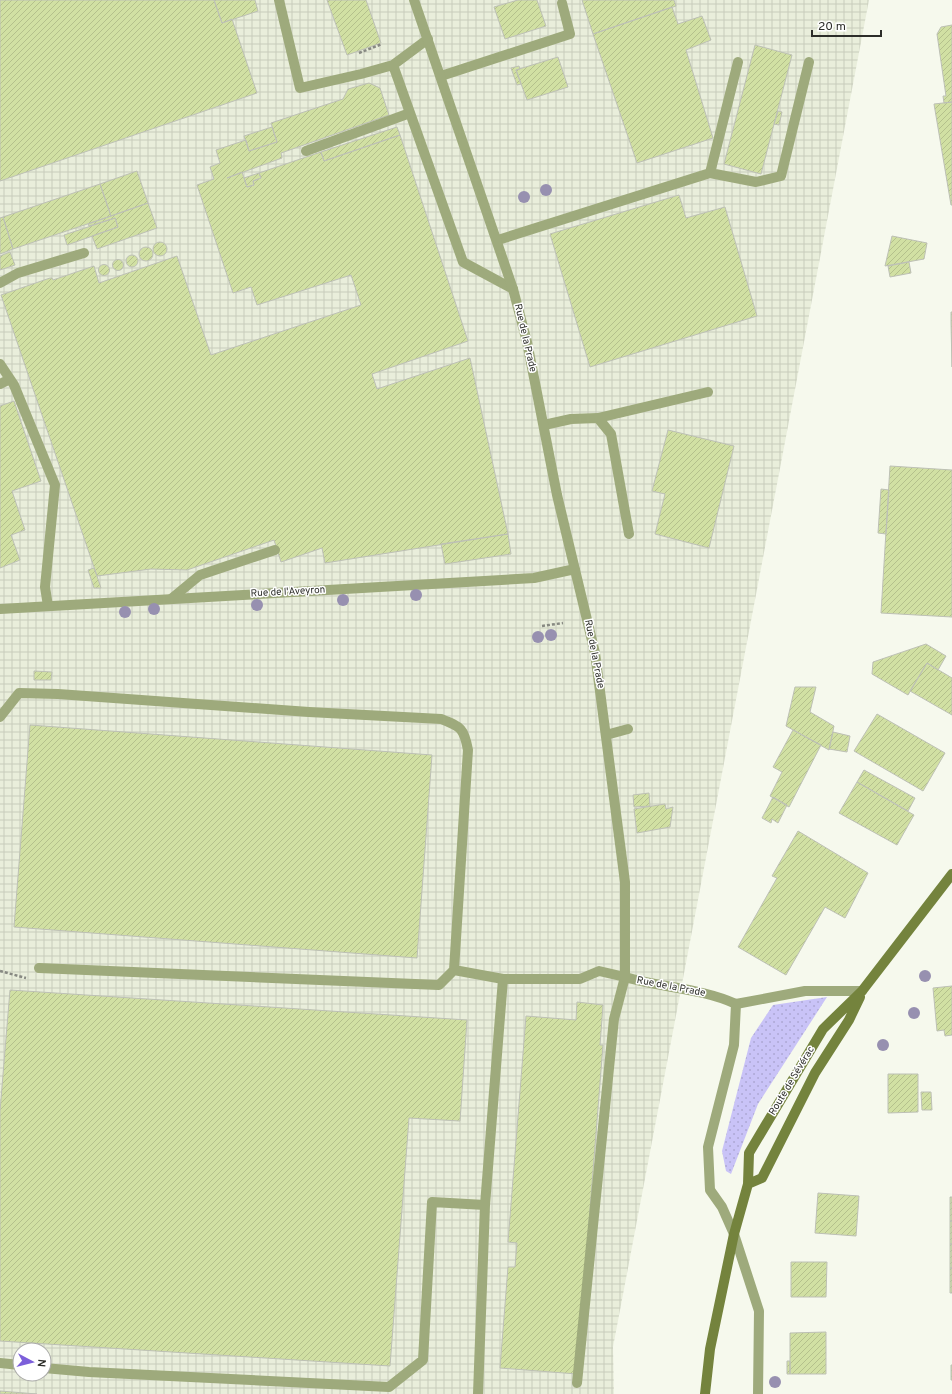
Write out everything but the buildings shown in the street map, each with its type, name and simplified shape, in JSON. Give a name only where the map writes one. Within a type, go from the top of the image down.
[{"type":"main road","name":"Route de Sévérac","points":[[705,1394],[710,1349],[734,1234],[748,1184],[749,1153],[823,1029],[862,991],[952,874]]},
{"type":"main road","name":"Route de Sévérac","points":[[748,1184],[762,1178],[815,1073],[849,1020],[862,991]]},
{"type":"street","points":[[279,0],[300,88],[393,64],[428,39]]},
{"type":"street","name":"Rue de la Prade","points":[[414,0],[514,289],[527,342],[557,495],[595,653],[625,882],[625,977],[648,984],[703,992],[736,1004]]},
{"type":"street","points":[[440,76],[570,34],[562,3]]},
{"type":"street","points":[[710,173],[738,62]]},
{"type":"street","points":[[498,240],[710,173],[756,182],[781,176],[809,62]]},
{"type":"street","points":[[393,64],[463,262],[514,289]]},
{"type":"street","points":[[306,151],[410,113]]},
{"type":"street","points":[[0,283],[18,273],[84,253]]},
{"type":"street","points":[[0,364],[10,379],[55,485],[45,587],[48,606]]},
{"type":"street","points":[[0,384],[10,379]]},
{"type":"street","points":[[544,425],[571,419],[598,418],[708,392]]},
{"type":"street","points":[[598,418],[611,434],[629,534]]},
{"type":"street","points":[[171,599],[200,575],[275,550]]},
{"type":"street","name":"Rue de l'Aveyron","points":[[0,609],[534,578],[575,569]]},
{"type":"street","points":[[0,717],[19,693],[441,719],[459,726],[466,737],[468,750],[459,871],[454,970],[438,985],[39,968]]},
{"type":"street","points":[[606,735],[628,729]]},
{"type":"street","points":[[454,970],[503,979],[580,979],[599,971],[625,977],[614,1019],[577,1383]]},
{"type":"street","points":[[478,1394],[485,1205],[503,979]]},
{"type":"street","points":[[758,1394],[759,1311],[734,1234],[722,1207],[710,1190],[708,1147],[734,1045],[736,1004],[805,991],[862,991]]},
{"type":"street","points":[[52,1369],[88,1372],[389,1387],[423,1360],[432,1202],[485,1205]]},
{"type":"street","points":[[0,1363],[12,1364]]},
{"type":"path","points":[[359,53],[382,44]]},
{"type":"path","points":[[542,626],[563,623]]},
{"type":"path","points":[[0,971],[33,979]]},
{"type":"shaded area","points":[[0,0],[869,0],[613,1347],[614,1394],[0,1394]]},
{"type":"shaded area","points":[[827,997],[758,1104],[731,1174],[726,1171],[722,1151],[751,1038],[773,1005]]}]
